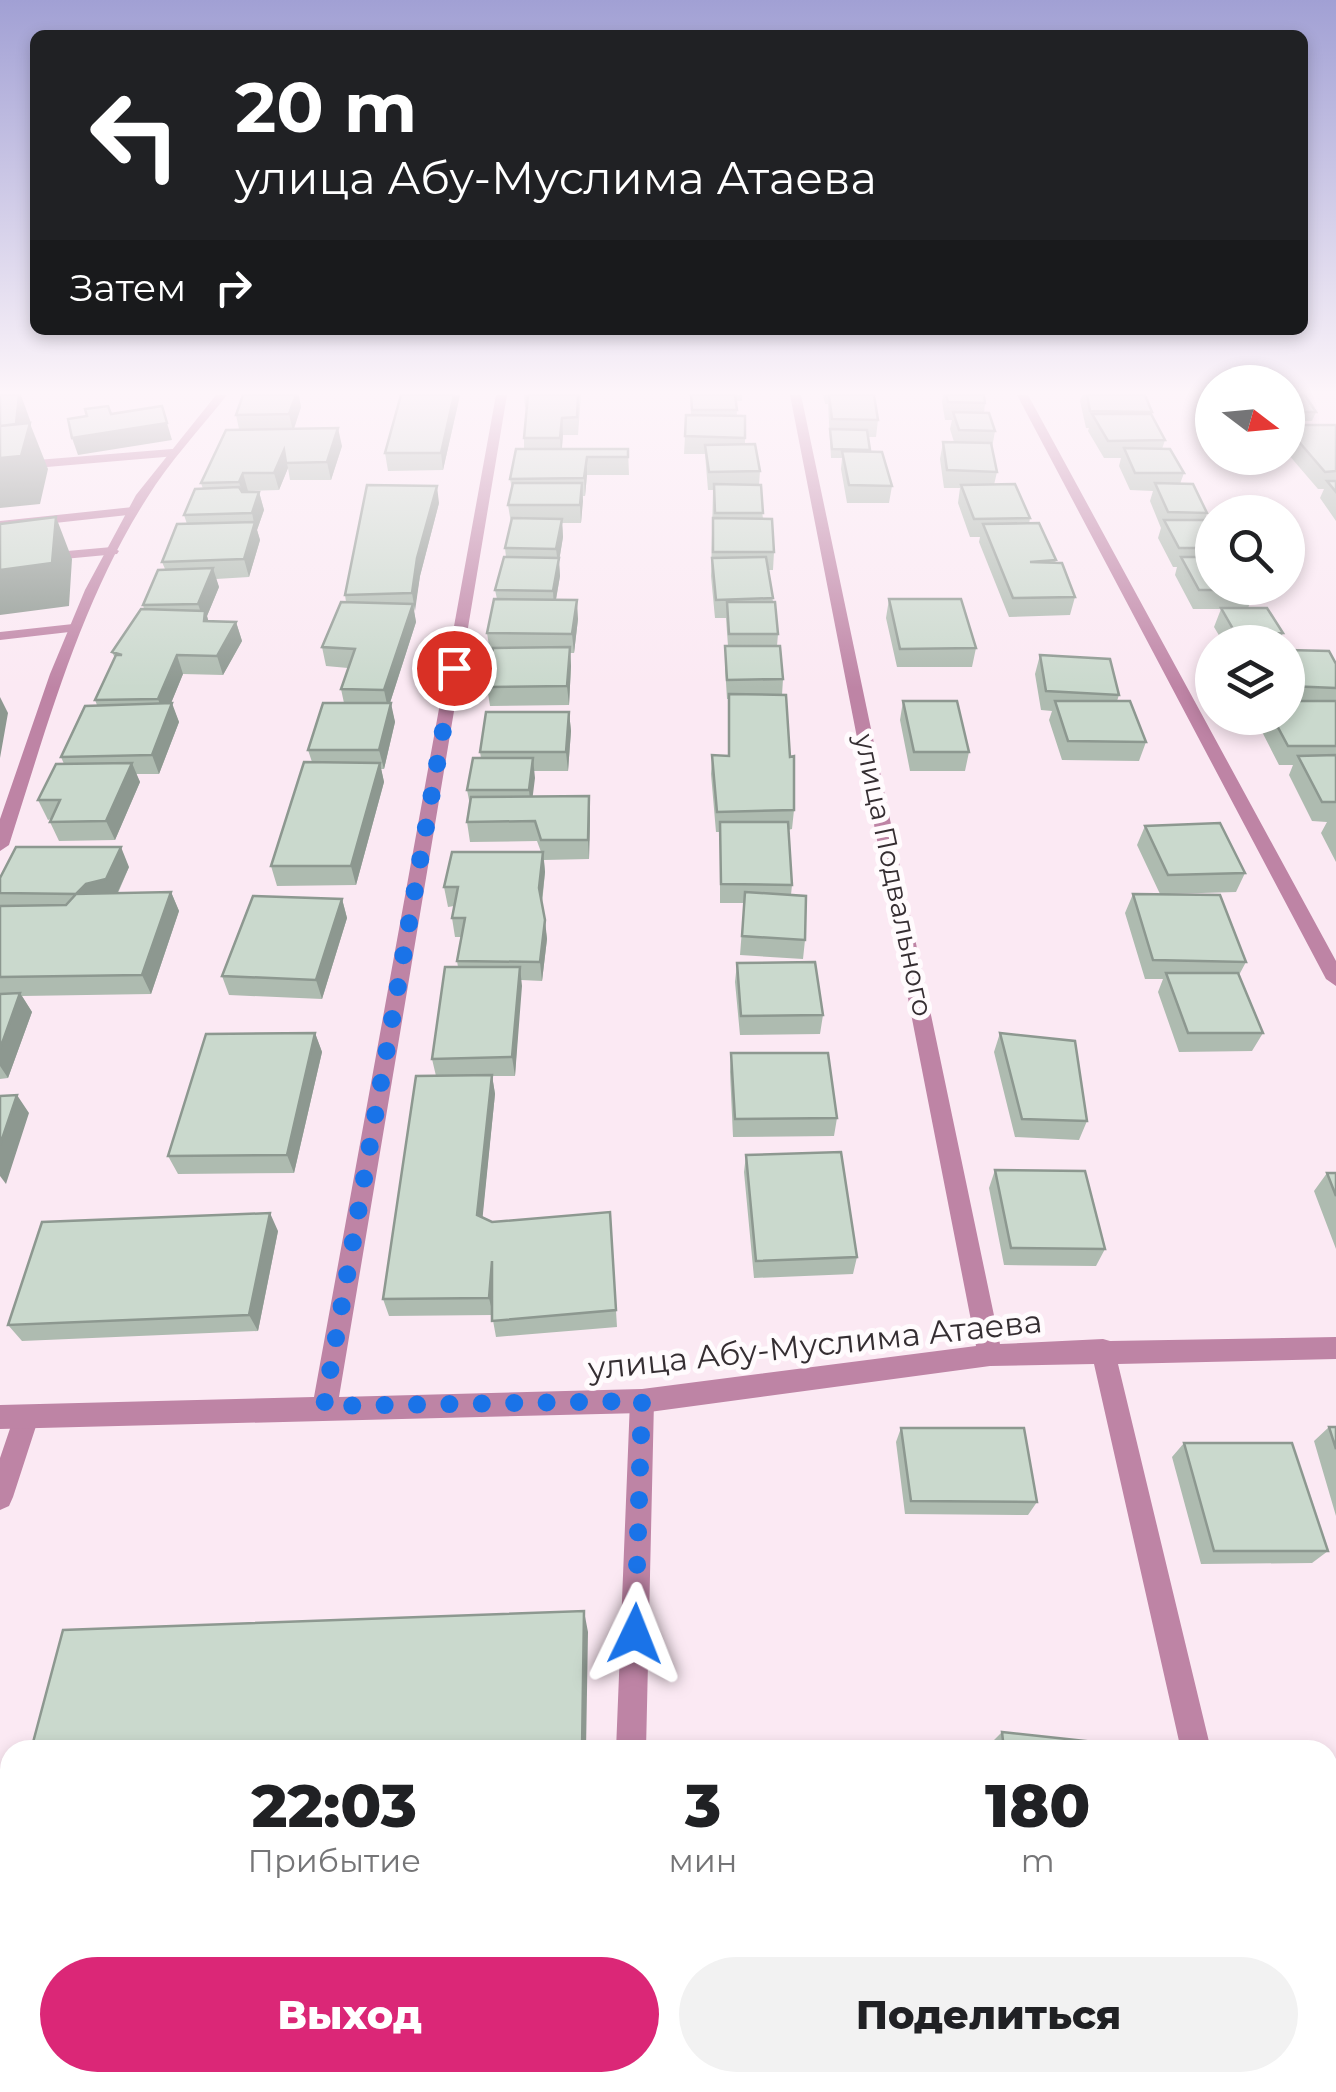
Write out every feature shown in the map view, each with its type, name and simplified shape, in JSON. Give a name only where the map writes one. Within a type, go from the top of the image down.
[{"type":"street","points":[[0,845],[73,628],[144,493]]},
{"type":"street","points":[[324,1406],[485,493]]},
{"type":"street","name":"улица Подвального","points":[[815,493],[990,1354]]},
{"type":"street","points":[[1074,493],[1336,979]]},
{"type":"street","points":[[0,525],[132,510]]},
{"type":"street","points":[[0,561],[112,552]]},
{"type":"street","points":[[0,636],[73,628]]},
{"type":"street","name":"улица Абу-Муслима Атаева","points":[[13,1416],[642,1401],[990,1354],[1336,1348]]},
{"type":"street","points":[[1103,1350],[1194,1740]]},
{"type":"street","points":[[631,1740],[642,1401]]},
{"type":"street","points":[[0,1497],[13,1416]]},
{"type":"building","points":[[193,493],[259,493],[252,513],[184,515]]},
{"type":"building","points":[[365,493],[435,493],[412,593],[345,595]]},
{"type":"building","points":[[511,493],[581,493],[580,505],[508,505]]},
{"type":"building","points":[[714,493],[762,493],[763,513],[715,513]]},
{"type":"building","points":[[964,493],[1019,493],[1030,518],[974,519]]},
{"type":"building","points":[[1159,493],[1197,493],[1195,513],[1168,512]]},
{"type":"building","points":[[56,517],[52,563],[0,570],[0,524]]},
{"type":"building","points":[[512,518],[562,519],[556,549],[505,548]]},
{"type":"building","points":[[713,518],[772,519],[774,552],[713,552]]},
{"type":"building","points":[[1164,520],[1195,520],[1195,548],[1179,548]]},
{"type":"building","points":[[255,522],[244,559],[162,562],[177,524]]},
{"type":"building","points":[[1039,523],[1056,560],[1030,562],[1062,563],[1075,597],[1013,598],[983,524]]},
{"type":"building","points":[[504,557],[559,558],[553,591],[495,590]]},
{"type":"building","points":[[766,557],[773,598],[716,600],[712,558]]},
{"type":"building","points":[[1181,557],[1195,557],[1195,583]]},
{"type":"building","points":[[213,568],[198,604],[143,605],[158,570]]},
{"type":"building","points":[[494,599],[577,600],[572,634],[487,633]]},
{"type":"building","points":[[889,599],[961,599],[976,648],[900,649]]},
{"type":"building","points":[[341,602],[413,604],[384,690],[341,689],[355,649],[322,647]]},
{"type":"building","points":[[727,602],[775,602],[778,634],[729,634]]},
{"type":"building","points":[[1221,608],[1267,608],[1278,625],[1231,625]]},
{"type":"building","points":[[141,609],[205,611],[204,621],[236,622],[217,656],[177,655],[158,699],[95,700],[116,655],[122,655],[112,652]]},
{"type":"building","points":[[725,646],[780,646],[783,679],[727,680]]},
{"type":"building","points":[[570,647],[567,686],[487,687],[493,648]]},
{"type":"building","points":[[1305,650],[1329,651],[1336,664],[1336,688],[1305,687]]},
{"type":"building","points":[[1040,655],[1110,659],[1119,695],[1046,691]]},
{"type":"building","points":[[729,694],[786,695],[790,757],[794,756],[794,810],[717,812],[712,755],[729,756]]},
{"type":"building","points":[[903,701],[957,701],[969,752],[914,752]]},
{"type":"building","points":[[1055,701],[1130,701],[1146,742],[1068,741]]},
{"type":"building","points":[[1305,701],[1336,701],[1336,746],[1288,746],[1282,735],[1305,735]]},
{"type":"building","points":[[172,703],[152,755],[61,757],[85,706]]},
{"type":"building","points":[[323,703],[391,703],[379,750],[308,750]]},
{"type":"building","points":[[486,712],[569,712],[566,752],[480,752]]},
{"type":"building","points":[[1336,755],[1336,802],[1322,802],[1298,756]]},
{"type":"building","points":[[473,758],[533,758],[529,790],[467,790]]},
{"type":"building","points":[[304,762],[380,763],[351,866],[271,866]]},
{"type":"building","points":[[132,763],[106,821],[50,822],[60,800],[38,800],[56,764]]},
{"type":"building","points":[[589,796],[588,840],[541,840],[535,821],[467,822],[471,797]]},
{"type":"building","points":[[720,822],[788,822],[792,885],[721,884]]},
{"type":"building","points":[[1220,823],[1245,873],[1168,875],[1145,826]]},
{"type":"building","points":[[16,847],[121,847],[106,879],[86,884],[76,894],[0,893],[0,878]]},
{"type":"building","points":[[452,852],[543,852],[539,888],[545,920],[540,962],[457,961],[465,918],[452,918],[458,887],[444,887]]},
{"type":"building","points":[[171,892],[142,975],[0,977],[0,906],[66,905],[76,894]]},
{"type":"building","points":[[745,892],[806,896],[805,940],[742,936]]},
{"type":"building","points":[[1133,894],[1220,895],[1246,962],[1153,960]]},
{"type":"building","points":[[253,896],[342,899],[316,980],[222,976]]},
{"type":"building","points":[[815,962],[823,1015],[741,1016],[737,963]]},
{"type":"building","points":[[445,967],[520,967],[512,1057],[432,1059]]},
{"type":"building","points":[[1166,973],[1238,973],[1263,1033],[1188,1033]]},
{"type":"building","points":[[20,993],[0,1049],[0,994]]},
{"type":"building","points":[[315,1033],[287,1155],[168,1156],[206,1034]]},
{"type":"building","points":[[1000,1033],[1075,1041],[1087,1121],[1022,1119]]},
{"type":"building","points":[[731,1053],[828,1053],[837,1118],[735,1119]]},
{"type":"building","points":[[492,1075],[477,1215],[492,1222],[610,1212],[616,1310],[492,1321],[492,1261],[489,1298],[383,1299],[416,1076]]},
{"type":"building","points":[[17,1095],[0,1145],[0,1096]]},
{"type":"building","points":[[841,1152],[857,1257],[756,1261],[746,1155]]},
{"type":"building","points":[[995,1170],[1085,1171],[1105,1249],[1011,1248]]},
{"type":"building","points":[[1327,1173],[1336,1173],[1336,1196]]},
{"type":"building","points":[[270,1213],[249,1315],[8,1325],[42,1222]]},
{"type":"building","points":[[1329,1427],[1336,1427],[1336,1449]]},
{"type":"building","points":[[901,1428],[1024,1428],[1037,1502],[911,1501]]},
{"type":"building","points":[[1184,1443],[1292,1443],[1328,1551],[1214,1551]]},
{"type":"building","points":[[584,1611],[582,1740],[34,1740],[63,1630]]},
{"type":"building","points":[[1002,1732],[1076,1740],[1003,1740]]},
{"type":"route","points":[[454,668],[324,1406],[642,1401],[635,1634]]}]
